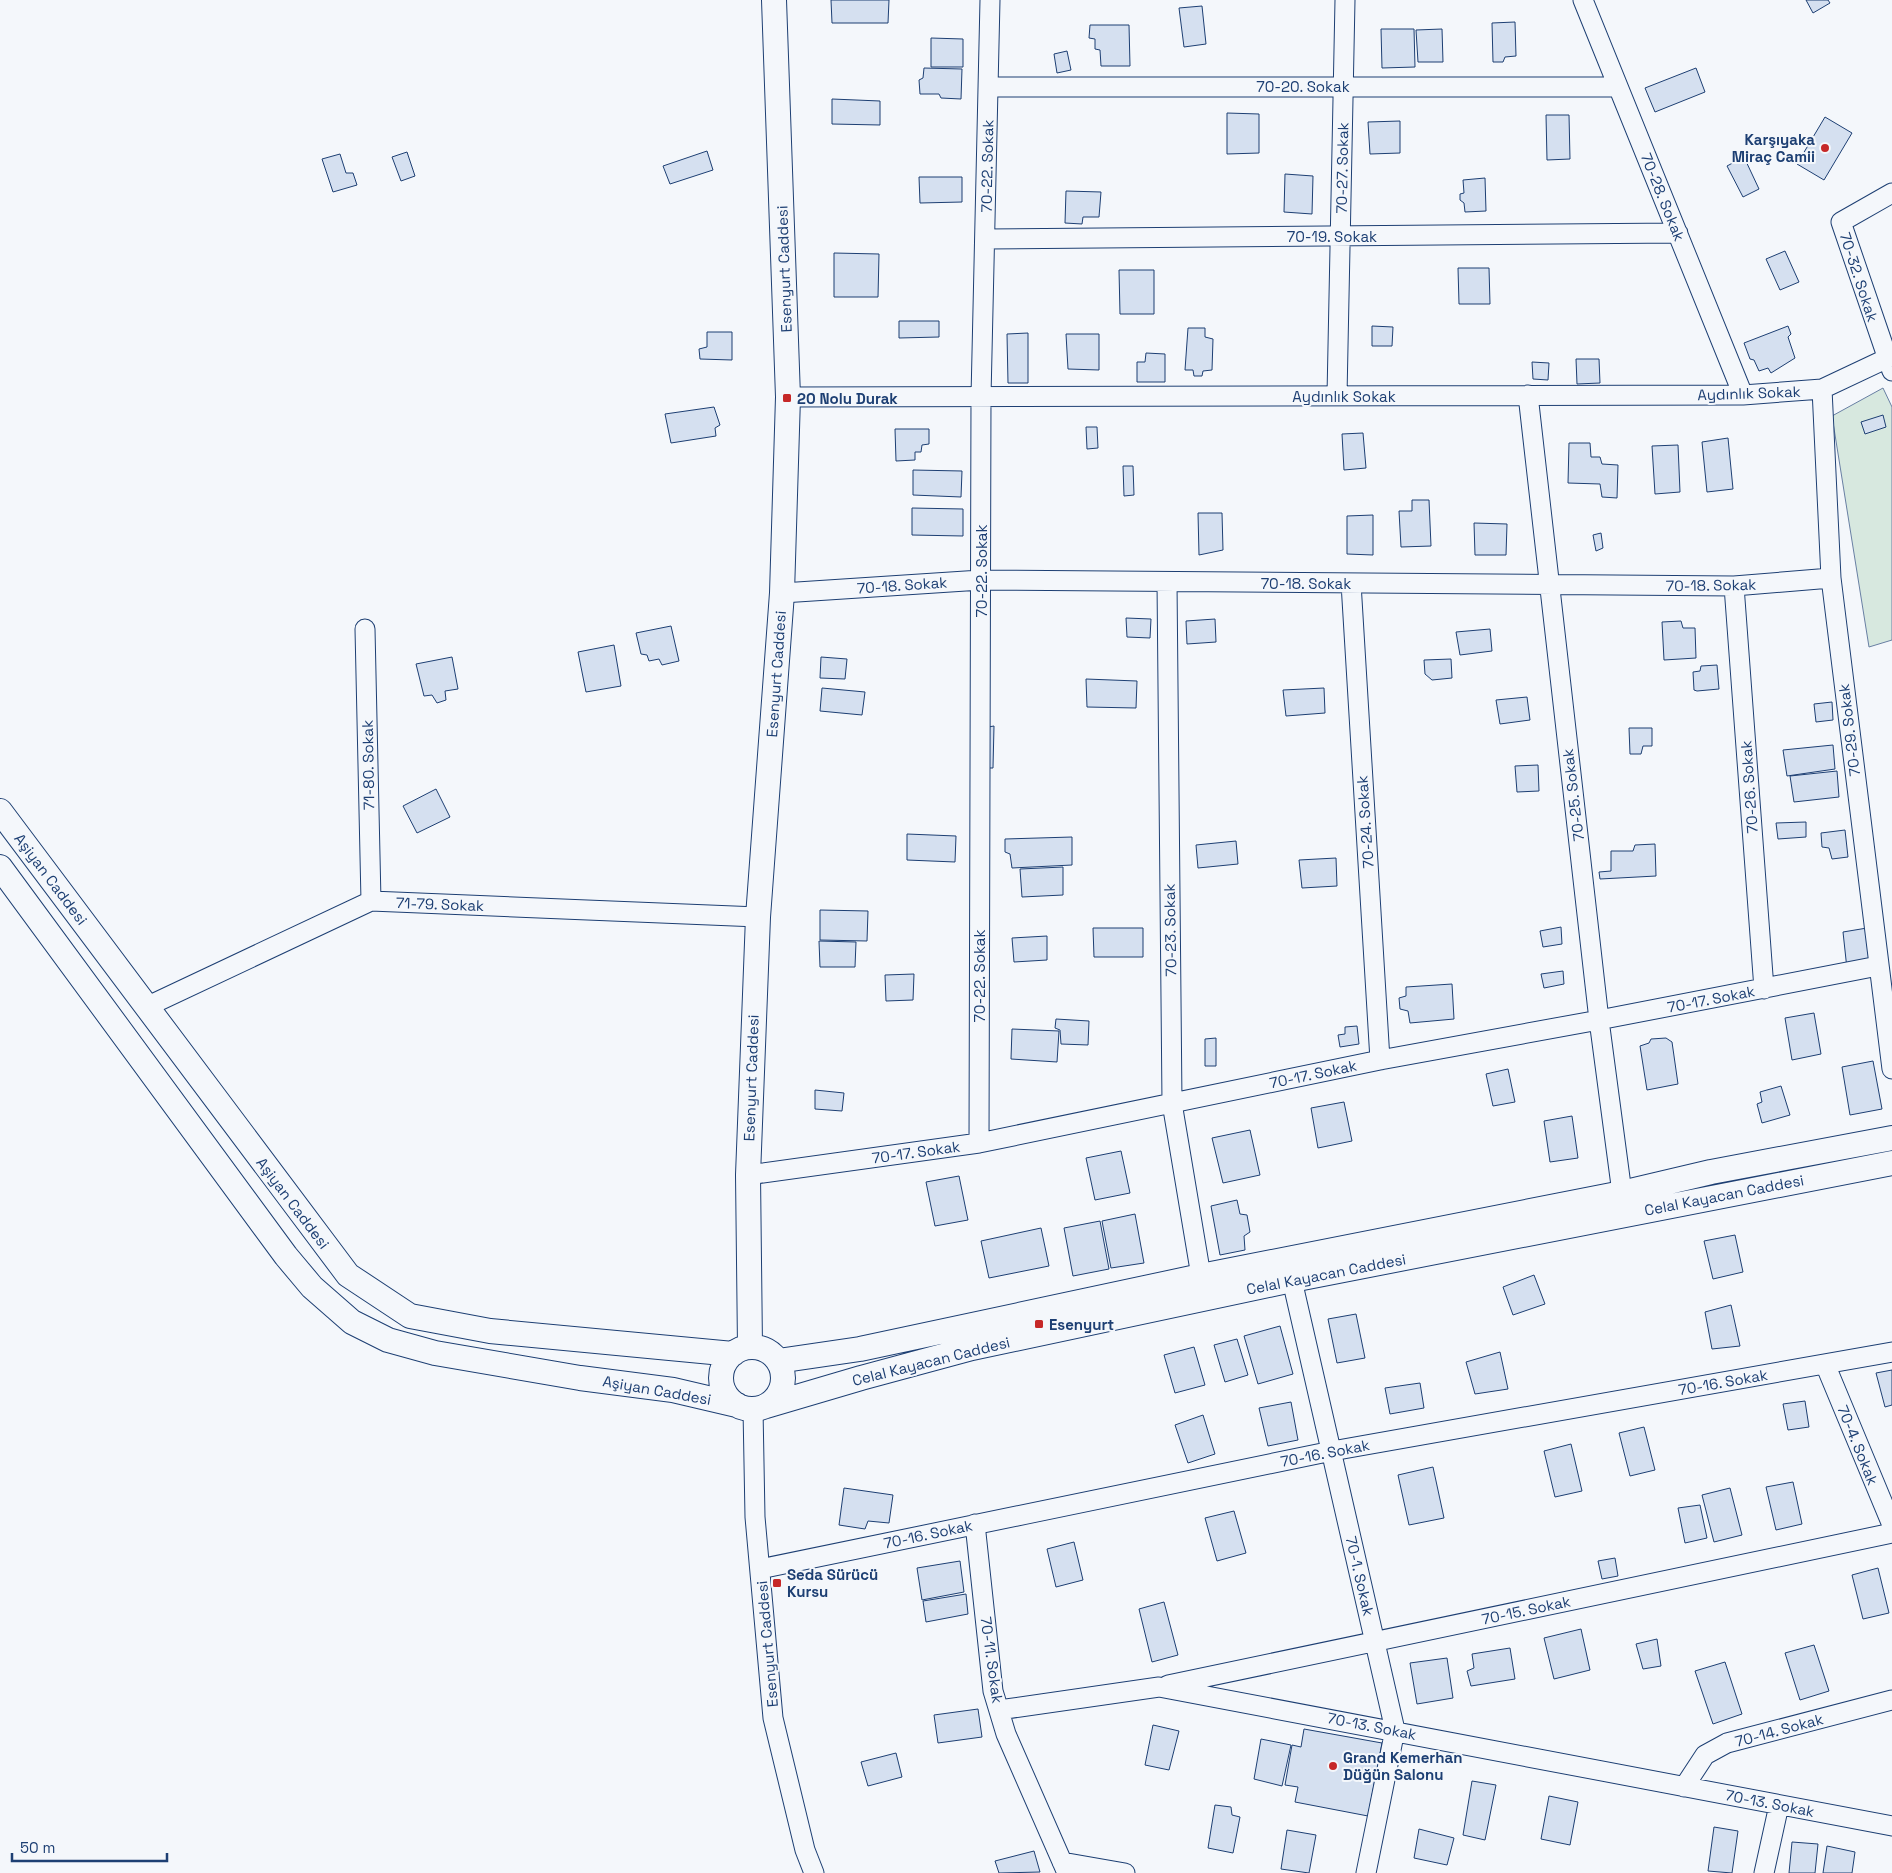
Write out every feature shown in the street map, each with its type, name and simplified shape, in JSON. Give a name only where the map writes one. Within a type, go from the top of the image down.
[{"type":"street","name":"Esenyurt Caddesi","points":[[741,1350],[758,917],[782,593],[788,397],[774,0]]},
{"type":"street","name":"70-22. Sokak","points":[[979,1143],[981,396],[990,0]]},
{"type":"street","name":"70-27. Sokak","points":[[1337,396],[1345,0]]},
{"type":"street","name":"70-28. Sokak","points":[[1583,0],[1743,395]]},
{"type":"street","name":"70-20. Sokak","points":[[988,87],[1618,87]]},
{"type":"street","name":"70-32. Sokak","points":[[1890,362],[1840,222],[1892,193]]},
{"type":"street","name":"70-19. Sokak","points":[[986,239],[1678,233]]},
{"type":"street","name":"Aydınlık Sokak","points":[[788,397],[1743,395],[1822,389],[1890,362]]},
{"type":"street","name":"70-29. Sokak","points":[[1822,389],[1831,578],[1892,1069]]},
{"type":"street","name":"70-25. Sokak","points":[[1528,395],[1548,585],[1599,1020],[1622,1193]]},
{"type":"street","name":"70-18. Sokak","points":[[782,593],[981,580],[1734,586],[1831,578]]},
{"type":"street","name":"70-23. Sokak","points":[[1167,582],[1172,1103],[1201,1276]]},
{"type":"street","name":"70-24. Sokak","points":[[1350,583],[1380,1060]]},
{"type":"street","name":"70-26. Sokak","points":[[1734,586],[1764,988]]},
{"type":"street","name":"71-80. Sokak","points":[[365,629],[371,901]]},
{"type":"street","name":"Aşiyan Caddesi","points":[[0,811],[348,1275],[410,1316],[490,1331],[741,1350],[766,1350],[778,1360]]},
{"type":"street","name":"Aşiyan Caddesi","points":[[0,867],[286,1256],[312,1288],[352,1322],[388,1340],[435,1353],[580,1378],[673,1390],[752,1407]]},
{"type":"street","name":"71-79. Sokak","points":[[146,1007],[371,901],[758,917]]},
{"type":"street","name":"70-17. Sokak","points":[[748,1175],[979,1143],[1380,1060],[1878,966]]},
{"type":"street","name":"Celal Kayacan Caddesi","points":[[778,1360],[860,1349],[1201,1276],[1622,1193],[1712,1172],[1892,1138]]},
{"type":"street","name":"Celal Kayacan Caddesi","points":[[752,1407],[972,1348],[1292,1280],[1892,1163]]},
{"type":"street","name":"70-1. Sokak","points":[[1292,1280],[1395,1730],[1366,1873]]},
{"type":"street","points":[[741,1350],[726,1362],[721,1381],[726,1395],[752,1407],[772,1402],[781,1390],[783,1375],[778,1360]]},
{"type":"street","name":"70-16. Sokak","points":[[760,1569],[1332,1451],[1892,1352]]},
{"type":"street","name":"70-4. Sokak","points":[[1825,1364],[1892,1525]]},
{"type":"street","name":"Esenyurt Caddesi","points":[[752,1407],[755,1517],[773,1718],[805,1850],[814,1873]]},
{"type":"street","name":"70-11. Sokak","points":[[975,1524],[993,1691],[1006,1734],[1065,1868]]},
{"type":"street","name":"70-15. Sokak","points":[[1159,1687],[1892,1533]]},
{"type":"street","name":"70-13. Sokak","points":[[998,1710],[1159,1687],[1395,1730],[1892,1826]]},
{"type":"street","name":"70-14. Sokak","points":[[1684,1787],[1705,1755],[1727,1744],[1892,1700]]},
{"type":"street","points":[[1764,1873],[1779,1805]]},
{"type":"street","points":[[1065,1868],[1125,1873]]},
{"type":"shaded area","points":[[1883,388],[1892,407],[1892,640],[1869,647],[1832,416]]},
{"type":"building","points":[[831,0],[889,0],[888,23],[832,23]]},
{"type":"building","points":[[1806,0],[1828,0],[1830,3],[1813,13]]},
{"type":"building","points":[[1202,6],[1206,44],[1184,47],[1179,8]]},
{"type":"building","points":[[1515,22],[1516,56],[1505,57],[1503,62],[1493,62],[1492,23]]},
{"type":"building","points":[[1090,25],[1129,25],[1130,66],[1101,66],[1100,50],[1095,49],[1095,39],[1089,38]]},
{"type":"building","points":[[1381,29],[1414,29],[1415,67],[1382,68]]},
{"type":"building","points":[[1442,29],[1443,62],[1418,62],[1416,30]]},
{"type":"building","points":[[931,38],[963,39],[963,67],[931,67]]},
{"type":"building","points":[[1067,51],[1071,70],[1057,73],[1054,54]]},
{"type":"building","points":[[924,68],[962,69],[961,99],[941,98],[939,94],[920,94],[919,80],[923,78]]},
{"type":"building","points":[[1696,68],[1705,92],[1655,112],[1645,88]]},
{"type":"building","points":[[832,99],[880,101],[880,125],[832,124]]},
{"type":"building","points":[[1227,113],[1259,114],[1259,153],[1227,154]]},
{"type":"building","points":[[1546,115],[1569,115],[1570,159],[1547,160]]},
{"type":"building","name":"Karşıyaka Miraç Camii","points":[[1825,117],[1852,133],[1824,180],[1797,164]]},
{"type":"building","points":[[1400,121],[1400,153],[1370,154],[1368,122]]},
{"type":"building","points":[[707,151],[713,170],[670,184],[663,166]]},
{"type":"building","points":[[407,152],[415,176],[401,181],[392,157]]},
{"type":"building","points":[[340,154],[346,173],[353,173],[357,185],[333,192],[322,159]]},
{"type":"building","points":[[1744,157],[1759,189],[1743,197],[1727,166]]},
{"type":"building","points":[[1285,174],[1313,176],[1312,214],[1284,212]]},
{"type":"building","points":[[919,177],[962,177],[962,202],[920,203]]},
{"type":"building","points":[[1485,178],[1486,211],[1465,212],[1464,203],[1460,200],[1460,194],[1464,193],[1463,180]]},
{"type":"building","points":[[1066,191],[1101,192],[1099,217],[1083,217],[1082,224],[1065,223]]},
{"type":"building","points":[[1785,251],[1799,282],[1780,290],[1766,259]]},
{"type":"building","points":[[834,253],[879,254],[878,297],[834,297]]},
{"type":"building","points":[[1458,268],[1489,268],[1490,304],[1459,304]]},
{"type":"building","points":[[1119,270],[1154,270],[1154,314],[1120,314]]},
{"type":"building","points":[[899,321],[939,321],[939,337],[899,338]]},
{"type":"building","points":[[1372,326],[1393,327],[1392,346],[1372,346]]},
{"type":"building","points":[[1788,326],[1791,334],[1788,337],[1795,358],[1771,373],[1768,368],[1759,371],[1754,360],[1750,359],[1744,343]]},
{"type":"building","points":[[1188,328],[1205,328],[1205,337],[1213,339],[1212,370],[1203,371],[1202,376],[1194,376],[1193,370],[1185,370]]},
{"type":"building","points":[[707,332],[732,332],[732,360],[700,359],[699,349],[707,347]]},
{"type":"building","points":[[1028,333],[1028,383],[1008,383],[1007,334]]},
{"type":"building","points":[[1066,334],[1099,334],[1099,370],[1068,369]]},
{"type":"building","points":[[1146,353],[1165,354],[1165,382],[1137,382],[1137,362],[1145,362]]},
{"type":"building","points":[[1576,359],[1599,359],[1600,383],[1577,384]]},
{"type":"building","points":[[1532,362],[1549,363],[1548,380],[1533,379]]},
{"type":"building","points":[[714,407],[720,425],[715,428],[716,436],[671,443],[665,414]]},
{"type":"building","points":[[1883,415],[1886,427],[1865,434],[1861,422]]},
{"type":"building","points":[[1086,427],[1097,427],[1098,448],[1087,449]]},
{"type":"building","points":[[895,429],[929,429],[929,444],[922,445],[921,452],[915,452],[915,460],[896,461]]},
{"type":"building","points":[[1363,433],[1366,468],[1344,470],[1342,434]]},
{"type":"building","points":[[1728,438],[1733,489],[1707,492],[1702,442]]},
{"type":"building","points":[[1569,443],[1590,443],[1591,457],[1600,457],[1602,464],[1618,465],[1617,498],[1602,497],[1600,484],[1568,483]]},
{"type":"building","points":[[1678,445],[1680,492],[1655,494],[1652,446]]},
{"type":"building","points":[[1123,466],[1133,466],[1134,495],[1124,496]]},
{"type":"building","points":[[913,470],[962,471],[961,497],[913,495]]},
{"type":"building","points":[[1412,500],[1429,500],[1431,546],[1401,547],[1399,511],[1412,511]]},
{"type":"building","points":[[912,508],[963,509],[963,536],[912,535]]},
{"type":"building","points":[[1198,513],[1222,513],[1223,550],[1199,555]]},
{"type":"building","points":[[1373,515],[1373,555],[1347,554],[1347,516]]},
{"type":"building","points":[[1474,523],[1507,524],[1506,555],[1475,555]]},
{"type":"building","points":[[1601,533],[1603,548],[1596,551],[1593,535]]},
{"type":"building","points":[[1126,618],[1151,619],[1150,638],[1127,637]]},
{"type":"building","points":[[1215,619],[1216,642],[1187,644],[1186,621]]},
{"type":"building","points":[[1681,621],[1683,628],[1695,628],[1696,658],[1664,660],[1662,622]]},
{"type":"building","points":[[671,626],[679,661],[662,665],[659,659],[649,661],[647,655],[641,654],[636,633]]},
{"type":"building","points":[[1490,629],[1492,651],[1460,655],[1456,632]]},
{"type":"building","points":[[614,645],[621,686],[586,692],[578,652]]},
{"type":"building","points":[[452,657],[458,689],[445,691],[446,700],[437,703],[432,695],[424,696],[416,664]]},
{"type":"building","points":[[821,657],[847,659],[845,679],[820,678]]},
{"type":"building","points":[[1451,659],[1452,678],[1432,680],[1425,674],[1424,660]]},
{"type":"building","points":[[1717,665],[1719,689],[1694,690],[1693,672],[1700,671],[1701,666]]},
{"type":"building","points":[[1086,679],[1137,681],[1136,708],[1087,707]]},
{"type":"building","points":[[822,688],[865,692],[862,715],[820,711]]},
{"type":"building","points":[[1324,688],[1325,713],[1286,716],[1283,690]]},
{"type":"building","points":[[1527,697],[1530,720],[1500,724],[1496,700]]},
{"type":"building","points":[[1832,702],[1833,720],[1816,722],[1814,704]]},
{"type":"building","points":[[994,726],[993,768],[988,768],[988,727]]},
{"type":"building","points":[[1629,728],[1652,728],[1652,746],[1643,746],[1641,754],[1630,754]]},
{"type":"building","points":[[1833,745],[1835,769],[1787,776],[1783,750]]},
{"type":"building","points":[[1538,765],[1539,791],[1517,792],[1515,766]]},
{"type":"building","points":[[1837,771],[1839,797],[1794,802],[1790,776]]},
{"type":"building","points":[[436,789],[450,817],[417,833],[403,806]]},
{"type":"building","points":[[1806,822],[1806,837],[1778,839],[1776,823]]},
{"type":"building","points":[[1845,830],[1848,857],[1832,859],[1829,848],[1822,847],[1821,833]]},
{"type":"building","points":[[907,834],[956,836],[955,862],[907,860]]},
{"type":"building","points":[[1072,837],[1072,865],[1012,868],[1010,854],[1005,852],[1005,839]]},
{"type":"building","points":[[1236,841],[1238,864],[1198,868],[1196,845]]},
{"type":"building","points":[[1655,844],[1656,876],[1600,879],[1599,872],[1611,871],[1611,851],[1633,851],[1635,845]]},
{"type":"building","points":[[1336,858],[1337,886],[1302,888],[1299,860]]},
{"type":"building","points":[[1063,867],[1063,895],[1022,897],[1020,869]]},
{"type":"building","points":[[820,910],[868,911],[867,941],[820,940]]},
{"type":"building","points":[[1561,927],[1562,944],[1543,947],[1540,931]]},
{"type":"building","points":[[1093,928],[1143,928],[1143,957],[1094,957]]},
{"type":"building","points":[[1867,928],[1871,966],[1847,969],[1843,932]]},
{"type":"building","points":[[1047,936],[1047,960],[1014,962],[1012,938]]},
{"type":"building","points":[[819,941],[856,942],[855,967],[820,967]]},
{"type":"building","points":[[1563,971],[1564,984],[1544,988],[1541,974]]},
{"type":"building","points":[[914,974],[913,1000],[886,1001],[885,975]]},
{"type":"building","points":[[1452,984],[1454,1019],[1410,1023],[1408,1011],[1400,1009],[1399,998],[1406,996],[1406,987]]},
{"type":"building","points":[[1814,1013],[1821,1054],[1792,1060],[1785,1018]]},
{"type":"building","points":[[1056,1019],[1089,1021],[1088,1045],[1061,1044],[1060,1030],[1055,1028]]},
{"type":"building","points":[[1357,1026],[1359,1044],[1340,1047],[1338,1035],[1345,1034],[1345,1027]]},
{"type":"building","points":[[1012,1029],[1059,1031],[1057,1062],[1011,1059]]},
{"type":"building","points":[[1216,1038],[1216,1066],[1205,1066],[1205,1039]]},
{"type":"building","points":[[1666,1038],[1672,1042],[1678,1084],[1647,1090],[1640,1046],[1649,1043],[1651,1039]]},
{"type":"building","points":[[1873,1061],[1882,1109],[1850,1115],[1842,1067]]},
{"type":"building","points":[[1508,1069],[1515,1102],[1493,1106],[1486,1074]]},
{"type":"building","points":[[1781,1086],[1790,1115],[1762,1123],[1757,1104],[1762,1102],[1760,1092]]},
{"type":"building","points":[[815,1090],[844,1093],[842,1111],[815,1109]]},
{"type":"building","points":[[1344,1102],[1352,1141],[1318,1148],[1311,1108]]},
{"type":"building","points":[[1572,1116],[1578,1158],[1550,1162],[1544,1121]]},
{"type":"building","points":[[1250,1130],[1260,1175],[1223,1183],[1212,1138]]},
{"type":"building","points":[[1121,1151],[1130,1193],[1095,1200],[1086,1158]]},
{"type":"building","points":[[959,1176],[968,1220],[935,1226],[926,1182]]},
{"type":"building","points":[[1237,1200],[1240,1214],[1247,1215],[1250,1232],[1244,1236],[1245,1250],[1220,1255],[1211,1206]]},
{"type":"building","points":[[1135,1214],[1144,1263],[1111,1268],[1102,1221]]},
{"type":"building","points":[[1100,1221],[1109,1269],[1073,1276],[1064,1228]]},
{"type":"building","points":[[1041,1228],[1049,1266],[989,1278],[981,1241]]},
{"type":"building","points":[[1735,1235],[1743,1272],[1713,1279],[1704,1241]]},
{"type":"building","points":[[1534,1275],[1545,1304],[1513,1315],[1503,1287]]},
{"type":"building","points":[[1731,1305],[1740,1346],[1712,1349],[1705,1312]]},
{"type":"building","points":[[1356,1314],[1365,1358],[1337,1363],[1328,1319]]},
{"type":"building","points":[[1280,1326],[1293,1374],[1258,1384],[1244,1336]]},
{"type":"building","points":[[1237,1339],[1248,1375],[1225,1382],[1214,1345]]},
{"type":"building","points":[[1194,1347],[1205,1385],[1175,1393],[1164,1355]]},
{"type":"building","points":[[1500,1352],[1508,1389],[1475,1394],[1466,1362]]},
{"type":"building","points":[[1892,1370],[1892,1405],[1885,1407],[1876,1373]]},
{"type":"building","points":[[1420,1383],[1424,1408],[1390,1414],[1385,1388]]},
{"type":"building","points":[[1805,1401],[1809,1427],[1788,1430],[1783,1404]]},
{"type":"building","points":[[1291,1402],[1298,1440],[1268,1446],[1259,1408]]},
{"type":"building","points":[[1203,1415],[1215,1454],[1188,1463],[1175,1425]]},
{"type":"building","points":[[1644,1427],[1655,1470],[1630,1476],[1619,1433]]},
{"type":"building","points":[[1571,1444],[1582,1491],[1555,1497],[1544,1451]]},
{"type":"building","points":[[1433,1467],[1444,1518],[1409,1525],[1398,1475]]},
{"type":"building","points":[[1793,1482],[1802,1524],[1776,1530],[1766,1487]]},
{"type":"building","points":[[844,1488],[893,1495],[889,1523],[868,1521],[865,1529],[839,1525]]},
{"type":"building","points":[[1730,1488],[1742,1535],[1714,1542],[1702,1495]]},
{"type":"building","points":[[1700,1505],[1707,1538],[1685,1543],[1678,1508]]},
{"type":"building","points":[[1234,1511],[1246,1553],[1217,1561],[1205,1518]]},
{"type":"building","points":[[1074,1542],[1083,1580],[1056,1587],[1047,1549]]},
{"type":"building","points":[[1615,1558],[1618,1576],[1602,1579],[1598,1561]]},
{"type":"building","points":[[960,1561],[964,1592],[922,1600],[917,1568]]},
{"type":"building","points":[[1878,1568],[1889,1613],[1863,1619],[1852,1575]]},
{"type":"building","points":[[966,1594],[968,1614],[926,1622],[923,1601]]},
{"type":"building","points":[[1164,1602],[1178,1655],[1152,1662],[1139,1609]]},
{"type":"building","points":[[1581,1629],[1590,1670],[1554,1679],[1544,1638]]},
{"type":"building","points":[[1657,1639],[1661,1666],[1643,1669],[1636,1644]]},
{"type":"building","points":[[1814,1645],[1829,1691],[1800,1700],[1785,1653]]},
{"type":"building","points":[[1510,1648],[1515,1679],[1471,1686],[1467,1671],[1474,1668],[1472,1654]]},
{"type":"building","points":[[1447,1658],[1453,1698],[1417,1704],[1410,1663]]},
{"type":"building","points":[[1725,1662],[1742,1714],[1713,1724],[1695,1671]]},
{"type":"building","points":[[978,1709],[982,1737],[938,1743],[934,1715]]},
{"type":"building","points":[[1153,1725],[1179,1731],[1169,1770],[1145,1765]]},
{"type":"building","name":"Grand Kemerhan Düğün Salonu","points":[[1304,1729],[1382,1743],[1368,1816],[1295,1802],[1298,1787],[1285,1785],[1292,1745],[1301,1747]]},
{"type":"building","points":[[1261,1739],[1291,1745],[1282,1786],[1254,1779]]},
{"type":"building","points":[[896,1753],[902,1777],[868,1786],[861,1762]]},
{"type":"building","points":[[1472,1781],[1496,1785],[1485,1840],[1463,1835]]},
{"type":"building","points":[[1549,1796],[1578,1802],[1570,1845],[1541,1839]]},
{"type":"building","points":[[1215,1805],[1231,1807],[1232,1815],[1240,1817],[1233,1853],[1208,1848]]},
{"type":"building","points":[[1714,1827],[1738,1831],[1732,1873],[1708,1871]]},
{"type":"building","points":[[1419,1829],[1454,1838],[1447,1865],[1414,1858]]},
{"type":"building","points":[[1287,1830],[1316,1835],[1309,1873],[1281,1869]]},
{"type":"building","points":[[1792,1842],[1818,1844],[1815,1873],[1789,1873]]},
{"type":"building","points":[[1827,1846],[1855,1852],[1852,1873],[1823,1873]]},
{"type":"building","points":[[1034,1851],[1040,1872],[999,1873],[995,1861]]},
{"type":"place","name":"Karşıyaka Miraç Camii","points":[[1825,148]]},
{"type":"place","name":"20 Nolu Durak","points":[[787,398]]},
{"type":"place","name":"Esenyurt","points":[[1039,1324]]},
{"type":"place","name":"Seda Sürücü Kursu","points":[[777,1583]]},
{"type":"place","name":"Grand Kemerhan Düğün Salonu","points":[[1333,1766]]}]
